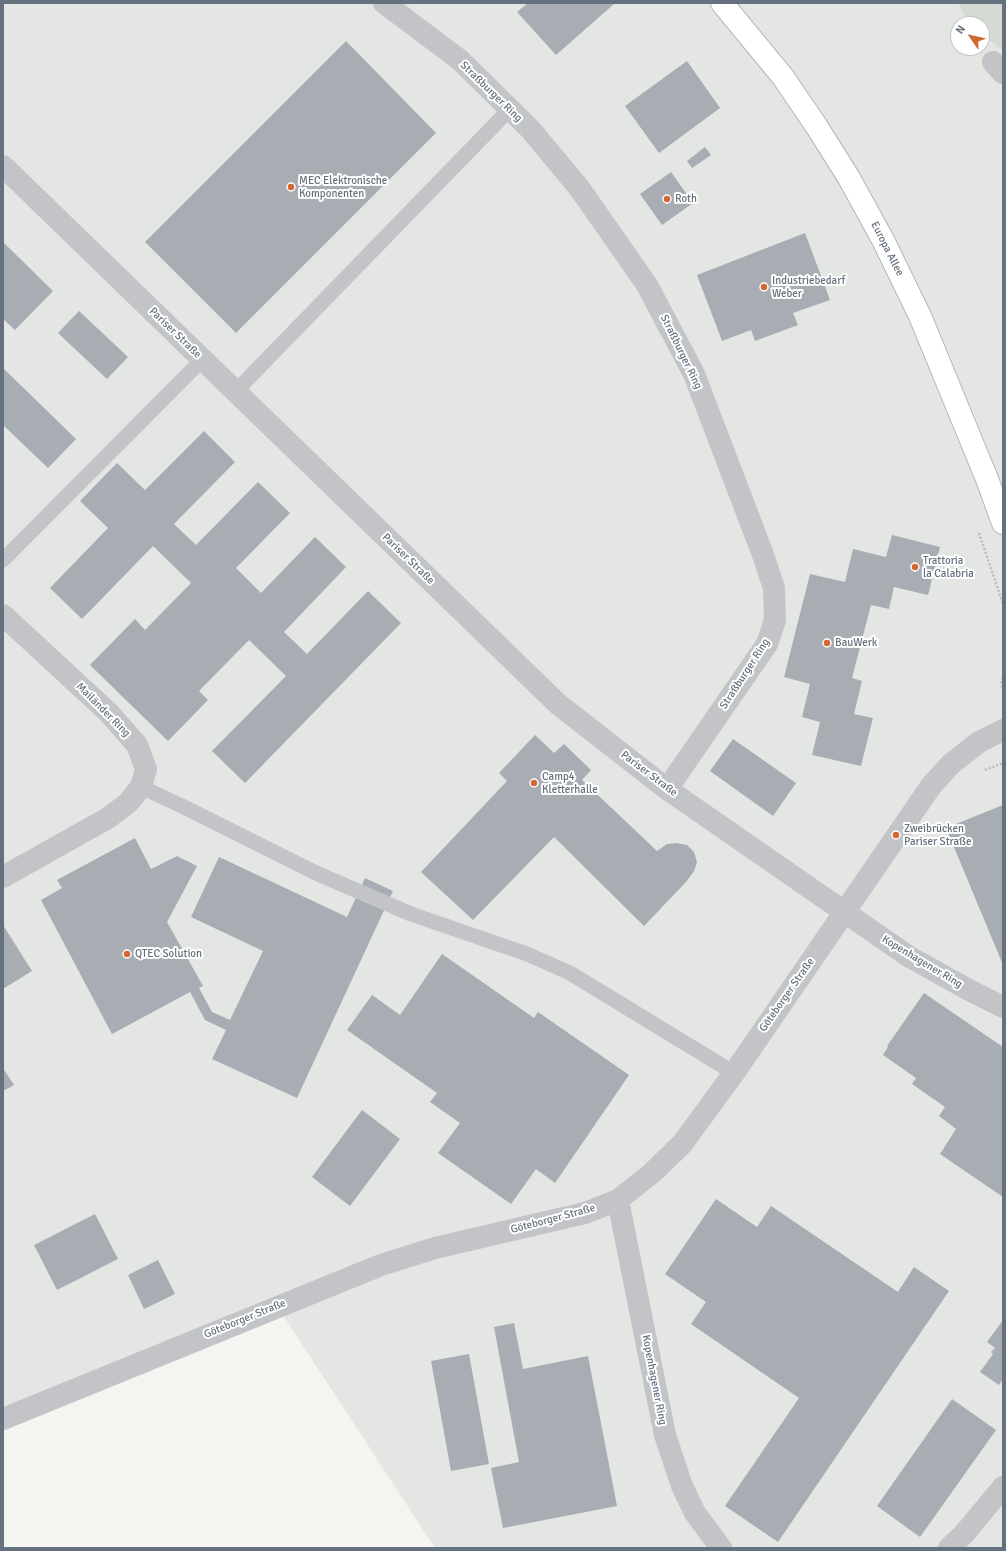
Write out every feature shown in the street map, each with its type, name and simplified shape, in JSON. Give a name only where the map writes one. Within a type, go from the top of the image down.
[{"type":"main road","name":"Europa Allee","points":[[722,3],[783,77],[849,178],[879,233],[920,316],[987,479],[1003,523]]},
{"type":"street","name":"Straßburger Ring","points":[[384,3],[460,60],[531,130],[580,189],[647,285],[694,374],[760,545],[774,588],[775,620],[767,644],[667,789]]},
{"type":"street","name":"Pariser Straße","points":[[3,166],[558,704],[667,789],[845,912]]},
{"type":"street","name":"Mailänder Ring","points":[[3,615],[109,713],[137,745],[146,769],[141,787],[128,803],[108,818],[3,877]]},
{"type":"street","name":"Göteborger Straße","points":[[3,1419],[381,1265],[435,1248],[585,1213],[618,1200],[652,1173],[682,1144],[734,1073],[930,786],[951,764],[979,742],[1003,730]]},
{"type":"street","name":"Kopenhagener Ring","points":[[845,912],[908,956],[1003,1007]]},
{"type":"street","name":"Kopenhagener Ring","points":[[618,1200],[665,1435],[682,1486],[695,1513],[721,1548]]},
{"type":"street","points":[[949,1548],[964,1534],[1003,1487]]},
{"type":"lane","points":[[235,392],[510,109]]},
{"type":"lane","points":[[3,560],[202,360]]},
{"type":"lane","points":[[141,787],[316,873],[404,911],[527,954],[570,973],[734,1073]]},
{"type":"path","points":[[978,527],[1003,604]]},
{"type":"path","points":[[1003,678],[1001,681],[1003,690]]},
{"type":"shaded area","points":[[3,3],[1003,3],[1003,1548],[435,1548],[277,1306],[3,1419]]},
{"type":"shaded area","points":[[958,3],[1003,3],[1003,50],[990,41],[990,16],[965,16]]},
{"type":"building","points":[[528,3],[614,4],[556,55],[517,12]]},
{"type":"building","name":"MEC Elektronische Komponenten","points":[[346,41],[436,133],[236,333],[145,242]]},
{"type":"building","points":[[687,61],[720,108],[659,153],[625,106]]},
{"type":"building","points":[[705,147],[711,155],[692,168],[687,161]]},
{"type":"building","name":"Roth","points":[[671,172],[693,203],[662,225],[640,194]]},
{"type":"building","name":"Industriebedarf Weber","points":[[805,233],[830,300],[793,313],[798,325],[755,341],[751,330],[722,341],[697,275]]},
{"type":"building","points":[[3,242],[53,291],[15,330],[3,319]]},
{"type":"building","points":[[79,311],[128,357],[107,379],[58,333]]},
{"type":"building","points":[[3,368],[76,439],[48,468],[3,425]]},
{"type":"building","points":[[204,431],[235,462],[174,524],[196,545],[258,482],[290,513],[236,568],[261,593],[315,537],[346,567],[284,632],[307,654],[368,591],[401,623],[245,783],[212,751],[286,676],[249,640],[199,691],[208,700],[168,741],[90,665],[135,619],[145,630],[191,583],[153,546],[82,619],[50,588],[108,528],[80,501],[117,463],[145,490]]},
{"type":"building","name":"BauWerk","points":[[892,535],[940,547],[928,595],[894,587],[889,609],[871,605],[852,678],[862,681],[854,714],[873,718],[861,766],[812,755],[820,722],[802,717],[810,684],[784,677],[810,574],[845,582],[853,549],[886,557]]},
{"type":"building","points":[[535,735],[554,753],[564,744],[591,770],[582,780],[657,851],[667,844],[676,843],[687,845],[694,852],[697,862],[694,871],[686,882],[644,926],[554,837],[473,920],[421,872],[507,781],[499,773]]},
{"type":"building","points":[[733,739],[796,783],[773,816],[710,771]]},
{"type":"building","points":[[1003,805],[1003,965],[946,828]]},
{"type":"building","points":[[135,838],[151,869],[177,856],[197,866],[167,922],[203,986],[199,988],[212,1012],[230,1020],[263,951],[191,917],[219,857],[347,917],[365,878],[393,891],[297,1098],[212,1059],[226,1030],[205,1020],[190,992],[112,1034],[41,900],[62,888],[57,880]]},
{"type":"building","points":[[3,925],[32,971],[3,989]]},
{"type":"building","points":[[442,954],[534,1018],[538,1012],[629,1075],[555,1183],[536,1169],[511,1204],[438,1153],[460,1123],[430,1102],[437,1093],[347,1030],[372,995],[400,1015]]},
{"type":"building","points":[[924,993],[1003,1047],[1003,1197],[940,1154],[956,1129],[939,1116],[945,1107],[912,1084],[916,1078],[883,1055],[888,1047],[887,1046]]},
{"type":"building","points":[[3,1068],[14,1085],[3,1091]]},
{"type":"building","points":[[362,1110],[400,1139],[350,1206],[312,1177]]},
{"type":"building","points":[[716,1199],[757,1227],[771,1206],[898,1292],[914,1267],[949,1291],[778,1542],[725,1506],[799,1398],[691,1324],[706,1302],[665,1274]]},
{"type":"building","points":[[95,1214],[118,1259],[57,1290],[34,1245]]},
{"type":"building","points":[[158,1260],[175,1294],[144,1309],[128,1275]]},
{"type":"building","points":[[1003,1320],[1003,1379],[999,1385],[980,1372],[993,1354],[991,1352],[995,1348],[987,1342]]},
{"type":"building","points":[[514,1323],[523,1369],[588,1356],[617,1506],[503,1528],[491,1468],[519,1462],[494,1327]]},
{"type":"building","points":[[469,1354],[489,1464],[451,1471],[431,1361]]},
{"type":"building","points":[[952,1399],[996,1430],[920,1537],[877,1506]]},
{"type":"place","name":"MEC Elektronische Komponenten","points":[[291,187]]},
{"type":"place","name":"Roth","points":[[667,199]]},
{"type":"place","name":"Industriebedarf Weber","points":[[764,287]]},
{"type":"place","name":"Trattoria la Calabria","points":[[915,567]]},
{"type":"place","name":"BauWerk","points":[[827,643]]},
{"type":"place","name":"Camp4 Kletterhalle","points":[[534,783]]},
{"type":"place","name":"Zweibrücken Pariser Straße","points":[[896,835]]},
{"type":"place","name":"QTEC Solution","points":[[127,954]]}]
